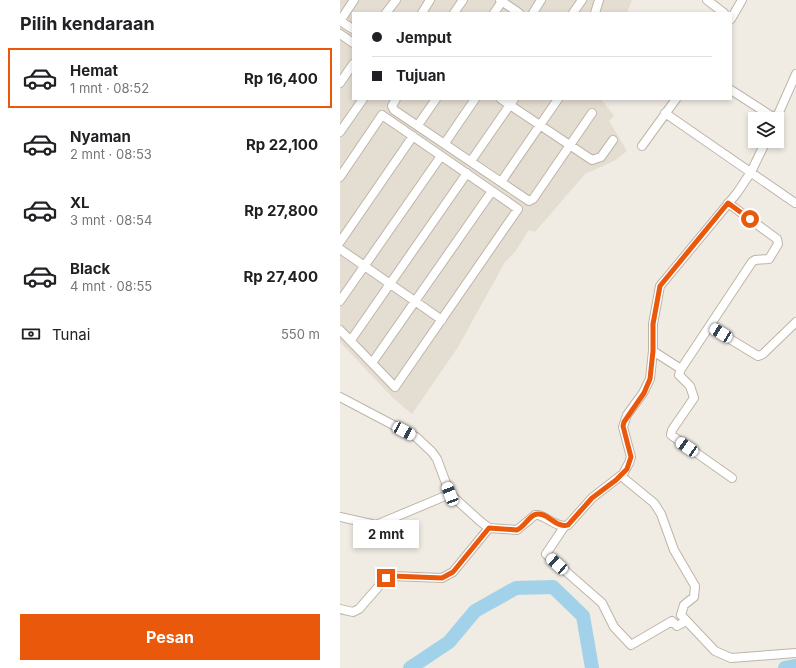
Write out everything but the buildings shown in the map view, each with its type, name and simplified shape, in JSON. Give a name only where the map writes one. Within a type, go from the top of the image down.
[{"type":"street","points":[[352,28],[340,21],[354,0]]},
{"type":"street","points":[[387,12],[396,0]]},
{"type":"street","points":[[423,12],[430,0]]},
{"type":"street","points":[[455,12],[463,0]]},
{"type":"street","points":[[495,12],[502,0],[518,12]]},
{"type":"street","points":[[534,12],[541,0]]},
{"type":"street","points":[[574,12],[582,0]]},
{"type":"street","points":[[596,12],[599,0]]},
{"type":"street","points":[[707,0],[723,12]]},
{"type":"street","points":[[732,17],[742,0]]},
{"type":"street","points":[[340,34],[352,42]]},
{"type":"street","points":[[340,83],[352,65]]},
{"type":"street","points":[[779,112],[796,74]]},
{"type":"street","points":[[732,91],[765,112]]},
{"type":"street","points":[[340,132],[362,100]]},
{"type":"street","points":[[395,100],[392,106],[394,110],[531,201],[592,113]]},
{"type":"street","points":[[418,125],[435,100]]},
{"type":"street","points":[[445,144],[474,100]]},
{"type":"street","points":[[501,182],[557,100]]},
{"type":"street","points":[[642,146],[675,100]]},
{"type":"street","points":[[471,161],[512,102],[540,125],[592,160],[596,160],[601,157],[613,140]]},
{"type":"street","points":[[665,113],[795,204]]},
{"type":"street","points":[[340,177],[382,115],[518,209],[395,387],[340,330]]},
{"type":"street","points":[[340,242],[413,136]]},
{"type":"street","points":[[686,620],[677,626],[672,621],[631,645],[614,627],[602,603],[546,554],[564,527],[571,524],[592,498],[621,476],[627,469],[631,457],[623,426],[624,422],[647,387],[653,351],[653,324],[660,286],[728,203],[751,172],[763,148]]},
{"type":"street","points":[[340,302],[441,156]]},
{"type":"street","points":[[351,340],[467,174]]},
{"type":"street","points":[[372,363],[492,191]]},
{"type":"street","points":[[728,203],[778,242],[769,259],[755,260],[752,262],[681,369],[679,375],[680,378],[690,386],[694,398],[672,430],[671,436],[732,478]]},
{"type":"street","points":[[340,249],[442,320]]},
{"type":"street","points":[[710,326],[754,354],[760,355],[796,322]]},
{"type":"street","points":[[653,351],[681,369]]},
{"type":"street","points":[[340,397],[416,437],[432,452],[437,460],[450,494],[489,528],[517,530],[538,514],[564,527]]},
{"type":"street","points":[[621,476],[654,503],[661,514],[674,550],[695,586],[694,597],[684,605],[681,614],[715,651],[731,658],[796,653]]},
{"type":"street","points":[[340,517],[376,525],[450,494]]},
{"type":"street","points":[[340,609],[353,612],[359,609],[386,578],[392,576],[447,577],[453,572],[489,528]]},
{"type":"shaded area","points":[[340,0],[632,0],[627,12],[352,12],[352,100],[602,100],[614,116],[609,121],[627,151],[614,161],[585,174],[535,232],[529,230],[515,252],[505,262],[458,347],[412,414],[393,398],[340,342]]},
{"type":"waterway","points":[[410,668],[449,642],[475,611],[516,588],[553,587],[583,616],[592,668]]},
{"type":"waterway","points":[[785,668],[796,666]]},
{"type":"route","points":[[386,578],[392,576],[447,577],[453,572],[484,532],[489,528],[513,531],[517,530],[520,529],[531,517],[538,514],[545,516],[564,527],[571,524],[592,498],[623,474],[627,469],[631,457],[623,426],[624,422],[627,415],[644,393],[650,379],[653,351],[653,324],[657,291],[671,270],[690,250],[728,203],[750,219]]}]
